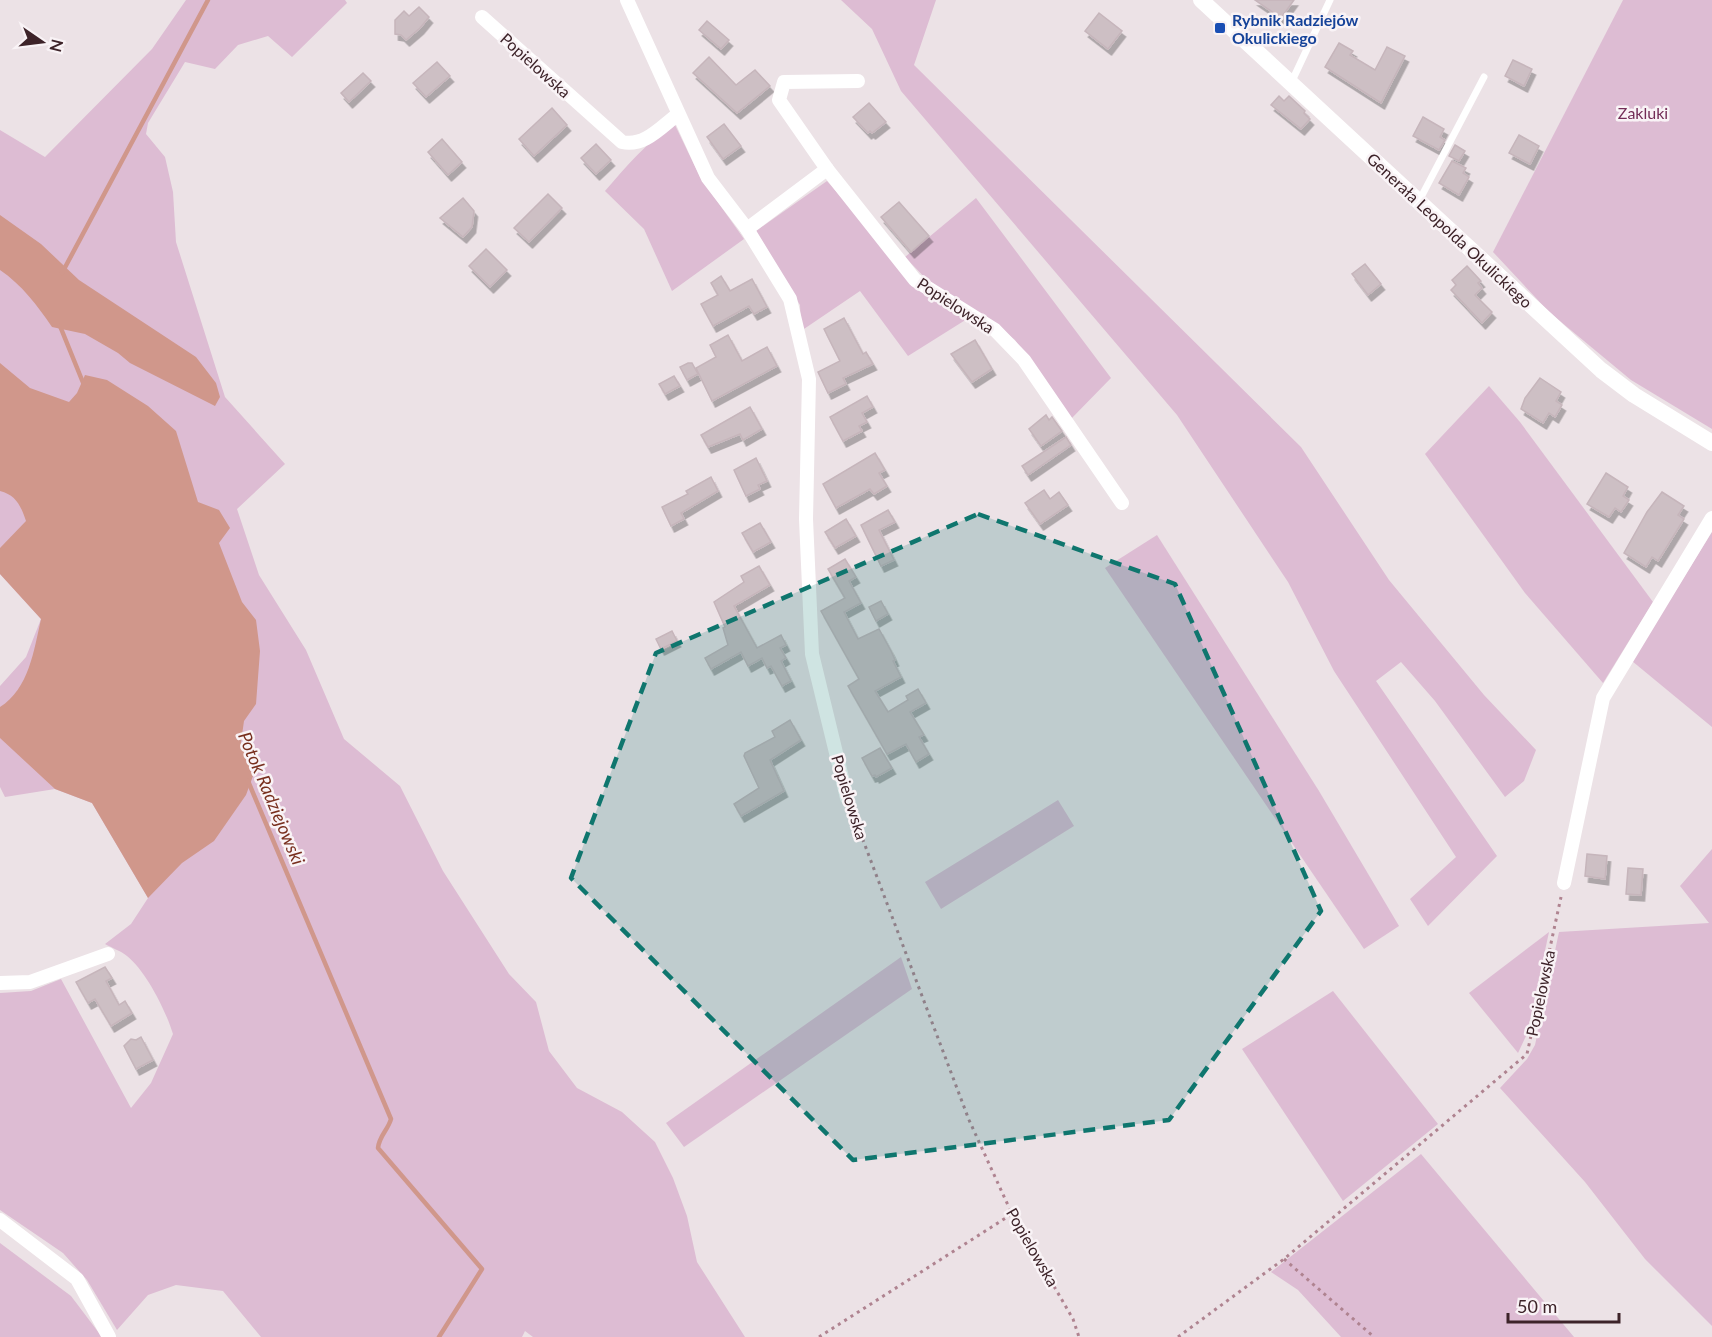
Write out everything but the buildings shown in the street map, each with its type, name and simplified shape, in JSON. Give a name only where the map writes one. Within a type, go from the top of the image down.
[{"type":"street","name":"Popielowska","points":[[627,0],[677,115],[708,178],[747,229],[790,299],[809,378],[806,519],[812,654],[847,798]]},
{"type":"street","name":"Generała Leopolda Okulickiego","points":[[1201,0],[1292,81],[1606,374],[1642,400],[1712,443]]},
{"type":"street","name":"Popielowska","points":[[482,17],[622,142],[634,145],[677,115]]},
{"type":"street","name":"Popielowska","points":[[858,81],[784,82],[779,100],[827,170],[915,280],[995,330],[1024,360],[1122,502]]},
{"type":"street","points":[[747,229],[827,170]]},
{"type":"street","points":[[1564,883],[1603,699],[1712,518]]},
{"type":"street","points":[[0,983],[30,982],[108,954]]},
{"type":"street","points":[[0,1220],[77,1279],[109,1337]]},
{"type":"lane","points":[[1292,81],[1330,0]]},
{"type":"lane","points":[[1419,201],[1484,77]]},
{"type":"path","name":"Popielowska","points":[[847,798],[969,1120],[1012,1214],[1074,1318],[1079,1337]]},
{"type":"path","name":"Popielowska","points":[[1178,1337],[1284,1259],[1527,1054],[1564,883]]},
{"type":"path","points":[[819,1337],[1012,1214]]},
{"type":"path","points":[[1284,1259],[1374,1337]]},
{"type":"highlighted area","points":[[978,514],[1175,584],[1321,911],[1169,1120],[853,1160],[571,878],[656,653]]},
{"type":"green space","points":[[186,0],[345,0],[347,3],[292,57],[268,36],[238,45],[215,69],[185,62],[148,123],[146,134],[165,157],[173,192],[176,242],[225,397],[285,464],[237,509],[259,575],[306,650],[344,739],[400,786],[443,871],[509,974],[536,1002],[549,1051],[577,1088],[622,1112],[655,1142],[673,1178],[687,1216],[697,1262],[745,1337],[533,1337],[525,1331],[522,1337],[261,1337],[223,1291],[176,1285],[148,1295],[117,1330],[87,1280],[63,1253],[0,1210],[0,993],[31,991],[61,979],[131,1108],[151,1083],[173,1034],[166,1014],[141,971],[127,956],[105,944],[131,924],[148,898],[92,803],[55,789],[5,797],[0,787],[0,686],[26,657],[41,619],[0,574],[0,130],[45,157],[152,49]]},
{"type":"green space","points":[[841,0],[936,0],[914,65],[1301,447],[1389,580],[1484,695],[1536,750],[1524,781],[1505,797],[1435,701],[1401,662],[1376,681],[1497,856],[1428,926],[1410,899],[1456,857],[1334,671],[1288,582],[1177,415],[901,91],[872,29]]},
{"type":"green space","name":"Zakluki","points":[[1623,0],[1712,0],[1712,429],[1631,380],[1549,312],[1493,252]]},
{"type":"green space","points":[[675,125],[700,177],[744,239],[672,291],[644,229],[605,191],[646,147]]},
{"type":"green space","points":[[827,181],[925,292],[967,319],[908,356],[860,291],[801,331],[800,305],[756,231]]},
{"type":"green space","points":[[976,198],[1111,378],[1071,419],[1015,340],[999,327],[931,284],[905,257]]},
{"type":"green space","points":[[1489,386],[1520,422],[1653,602],[1603,683],[1525,593],[1425,454]]},
{"type":"green space","points":[[1712,532],[1712,727],[1632,661]]},
{"type":"green space","points":[[1157,535],[1319,791],[1399,926],[1364,949],[1105,568]]},
{"type":"green space","points":[[1058,800],[1074,826],[941,909],[925,882]]},
{"type":"green space","points":[[1712,849],[1712,1326],[1645,1259],[1585,1182],[1500,1088],[1527,1059],[1535,1045],[1559,932],[1709,923],[1680,886]]},
{"type":"green space","points":[[1549,932],[1527,1034],[1518,1053],[1469,993]]},
{"type":"green space","points":[[901,957],[912,989],[684,1147],[666,1123]]},
{"type":"green space","points":[[1333,991],[1438,1124],[1343,1201],[1242,1049]]},
{"type":"green space","points":[[1421,1154],[1574,1337],[1341,1337],[1298,1290],[1271,1272]]},
{"type":"green space","points":[[0,1243],[71,1296],[102,1337],[0,1337]]},
{"type":"shaded area","points":[[0,215],[41,244],[79,280],[196,357],[216,383],[220,397],[215,406],[130,363],[118,353],[85,334],[52,327],[29,296],[0,270]]},
{"type":"shaded area","points":[[0,363],[30,388],[69,402],[77,393],[85,375],[107,380],[148,406],[176,431],[198,502],[219,510],[230,528],[219,543],[242,602],[256,620],[260,651],[256,704],[244,721],[241,742],[253,776],[246,795],[214,841],[182,863],[148,898],[92,803],[55,789],[0,738],[0,707],[18,690],[24,679],[33,656],[41,619],[0,574],[0,548],[26,521],[17,502],[10,495],[0,491]]},
{"type":"waterway","points":[[62,273],[208,0]]},
{"type":"waterway","name":"Potok Radziejowski","points":[[60,326],[84,385]]},
{"type":"waterway","name":"Potok Radziejowski","points":[[248,781],[391,1119],[378,1148],[482,1269],[439,1337]]},
{"type":"place","name":"Rybnik Radziejów Okulickiego","points":[[1220,28]]}]
